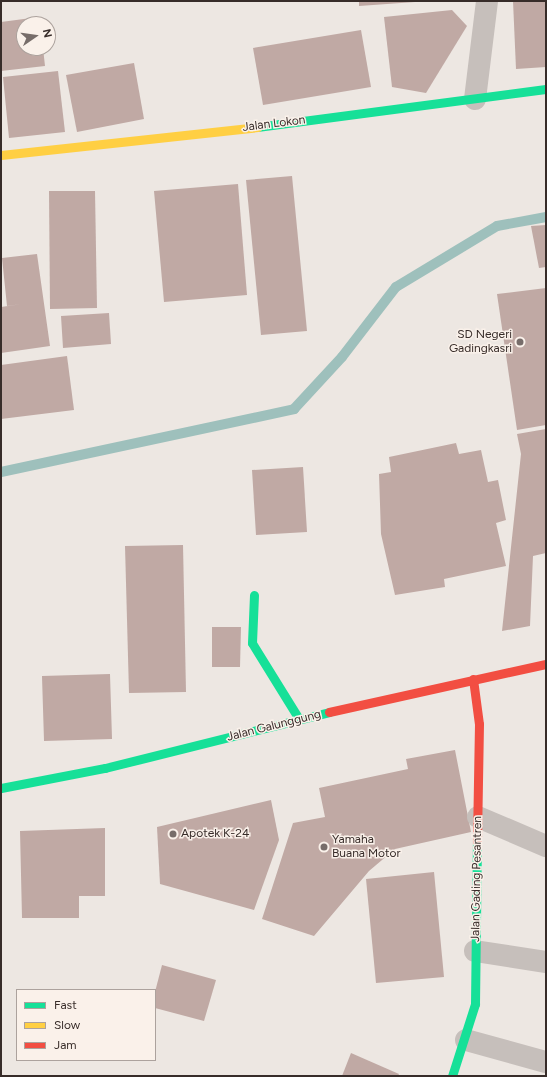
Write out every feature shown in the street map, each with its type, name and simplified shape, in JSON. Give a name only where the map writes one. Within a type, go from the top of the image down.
[{"type":"street","points":[[475,98],[487,1]]},
{"type":"street","name":"Jalan Lokon","points":[[1,155],[247,128],[546,89]]},
{"type":"street","points":[[254,595],[252,643],[299,719]]},
{"type":"street","name":"Jalan Galunggung","points":[[1,788],[32,784],[105,768],[299,719],[546,664]]},
{"type":"street","name":"Jalan Gading Pesantren","points":[[452,1076],[466,1040],[475,1004],[479,724],[474,679]]},
{"type":"street","points":[[478,817],[546,846]]},
{"type":"street","points":[[475,951],[546,962]]},
{"type":"street","points":[[466,1040],[546,1062]]},
{"type":"building","points":[[359,1],[415,1],[415,2],[359,6]]},
{"type":"building","points":[[513,1],[546,1],[546,67],[516,69]]},
{"type":"building","points":[[452,10],[467,26],[426,93],[392,87],[384,17]]},
{"type":"building","points":[[16,20],[16,56],[44,56],[45,66],[1,71],[1,22]]},
{"type":"building","points":[[361,30],[371,87],[263,105],[253,48]]},
{"type":"building","points":[[134,63],[144,119],[77,132],[66,75]]},
{"type":"building","points":[[58,71],[65,132],[9,138],[3,77]]},
{"type":"building","points":[[292,176],[307,331],[261,335],[246,180]]},
{"type":"building","points":[[238,184],[247,295],[164,302],[154,191]]},
{"type":"building","points":[[49,191],[95,191],[97,308],[50,309]]},
{"type":"building","points":[[546,225],[546,267],[539,268],[531,226]]},
{"type":"building","points":[[37,254],[50,346],[1,353],[1,307],[22,304],[7,306],[2,258]]},
{"type":"building","points":[[546,288],[546,425],[517,430],[497,294]]},
{"type":"building","points":[[109,313],[111,344],[63,348],[61,316]]},
{"type":"building","points":[[67,356],[74,410],[1,419],[1,365]]},
{"type":"building","points":[[546,429],[546,553],[533,556],[530,626],[502,631],[521,454],[517,434]]},
{"type":"building","points":[[456,443],[459,454],[481,450],[488,482],[498,480],[506,520],[496,523],[506,566],[444,579],[445,587],[395,595],[381,534],[379,474],[391,472],[389,457]]},
{"type":"building","points":[[303,467],[307,532],[256,535],[252,470]]},
{"type":"building","points":[[183,545],[186,692],[129,693],[125,546]]},
{"type":"building","points":[[212,627],[241,627],[240,667],[212,667]]},
{"type":"building","points":[[110,674],[112,739],[44,741],[42,676]]},
{"type":"building","points":[[455,750],[471,832],[395,849],[369,871],[314,936],[262,919],[293,823],[325,817],[319,788],[408,769],[406,759]]},
{"type":"building","points":[[271,800],[279,840],[254,910],[160,884],[157,827]]},
{"type":"building","points":[[105,828],[105,896],[79,896],[79,918],[22,918],[20,831]]},
{"type":"building","points":[[434,872],[444,977],[376,983],[366,879]]},
{"type":"building","points":[[162,965],[216,980],[204,1021],[156,1008],[156,989]]},
{"type":"building","points":[[351,1053],[399,1074],[398,1076],[342,1076]]},
{"type":"waterway","points":[[1,472],[294,409],[342,357],[396,287],[497,226],[546,217]]},
{"type":"traffic: fast","points":[[257,127],[546,89]]},
{"type":"traffic: fast","points":[[254,595],[252,643],[299,719]]},
{"type":"traffic: fast","points":[[1,788],[105,768],[329,712]]},
{"type":"traffic: fast","points":[[452,1076],[475,1004],[477,842]]},
{"type":"traffic: slow","points":[[1,155],[257,127]]},
{"type":"traffic: jam","points":[[329,712],[546,664]]},
{"type":"traffic: jam","points":[[473,679],[479,724],[477,842]]},
{"type":"place","name":"SD Negeri Gadingkasri","points":[[520,342]]},
{"type":"place","name":"Apotek K-24","points":[[173,834]]},
{"type":"place","name":"Yamaha Buana Motor","points":[[324,847]]}]
